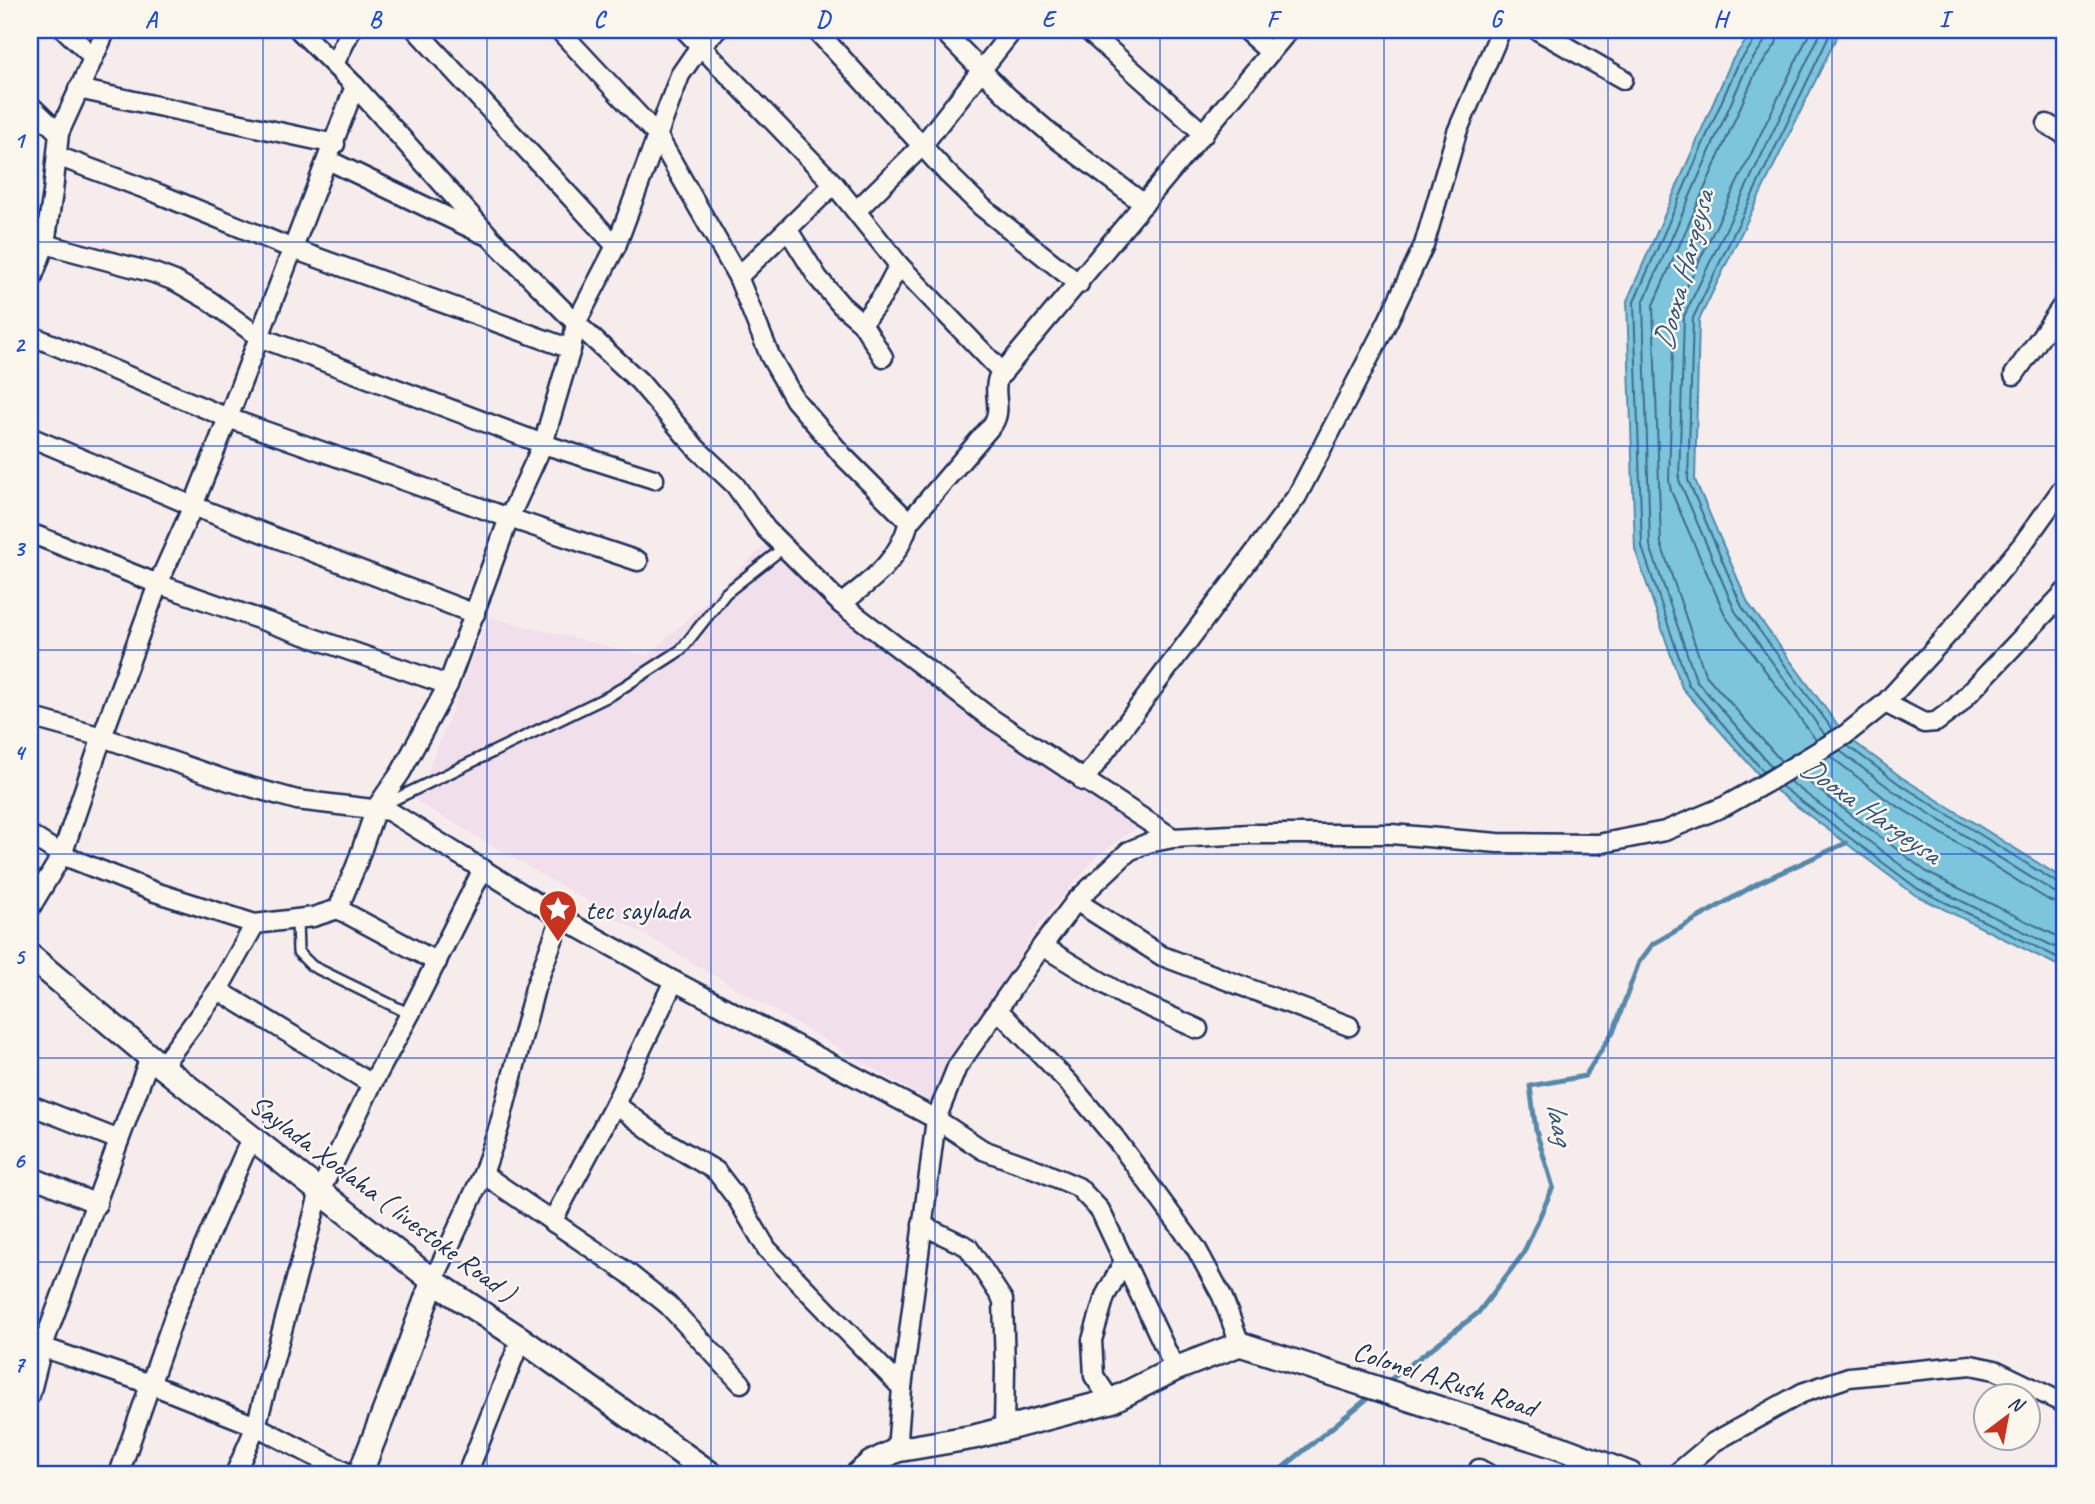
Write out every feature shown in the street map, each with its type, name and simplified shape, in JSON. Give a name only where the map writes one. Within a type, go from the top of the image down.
[{"type":"street","points":[[65,30],[93,57]]},
{"type":"street","points":[[30,284],[45,244],[59,133],[106,30]]},
{"type":"street","points":[[299,30],[355,86],[491,238],[639,381],[696,448],[735,485],[783,548],[841,604],[989,717],[1173,838]]},
{"type":"street","points":[[334,64],[351,30]]},
{"type":"street","points":[[416,30],[616,246]]},
{"type":"street","points":[[559,30],[657,135],[738,277],[770,356],[794,400],[843,456],[909,522]]},
{"type":"street","points":[[685,30],[834,184],[899,265],[1003,373]]},
{"type":"street","points":[[338,909],[376,808],[401,772],[448,685],[509,518],[543,444],[576,323],[616,246],[680,75],[700,46],[717,30]]},
{"type":"street","points":[[817,30],[921,147],[982,207],[1079,284]]},
{"type":"street","points":[[942,30],[1008,97],[1057,139],[1144,204]]},
{"type":"street","points":[[857,210],[921,147],[1013,30]]},
{"type":"street","points":[[1087,30],[1204,134]]},
{"type":"street","points":[[1245,30],[1270,52]]},
{"type":"street","points":[[841,604],[880,573],[904,540],[909,522],[993,424],[1000,410],[996,383],[1003,373],[1289,30]]},
{"type":"street","points":[[1083,781],[1297,496],[1387,323],[1424,245],[1457,132],[1501,30]]},
{"type":"street","points":[[1537,30],[1623,79]]},
{"type":"street","points":[[30,908],[62,855],[158,584],[228,418],[355,86]]},
{"type":"street","points":[[78,89],[331,152],[491,238]]},
{"type":"street","points":[[30,105],[59,133]]},
{"type":"street","points":[[2046,124],[2065,135]]},
{"type":"street","points":[[57,156],[293,249],[571,349]]},
{"type":"street","points":[[738,277],[834,184]]},
{"type":"street","points":[[788,230],[818,278],[841,305],[862,323],[883,357]]},
{"type":"street","points":[[45,244],[175,281],[210,301],[258,337],[543,444],[654,479]]},
{"type":"street","points":[[862,323],[882,297],[899,265]]},
{"type":"street","points":[[2014,375],[2065,302]]},
{"type":"street","points":[[30,335],[228,418],[638,561]]},
{"type":"street","points":[[30,437],[193,506],[475,614]]},
{"type":"street","points":[[897,1450],[902,1388],[936,1119],[957,1067],[999,1011],[1042,946],[1076,901],[1129,851],[1148,843],[1173,838],[1250,834],[1391,834],[1498,843],[1598,844],[1665,831],[1725,806],[1845,735],[1885,703],[2022,545],[2065,485]]},
{"type":"street","points":[[30,533],[158,584],[448,685]]},
{"type":"street","points":[[1885,703],[1924,723],[1936,722],[1956,706],[2065,592]]},
{"type":"street","points":[[30,717],[102,737],[229,781],[297,800],[389,811],[561,918],[674,981],[936,1119],[983,1150],[1078,1187],[1100,1210],[1175,1369]]},
{"type":"street","points":[[30,835],[62,855],[155,892],[255,924],[297,920],[338,909],[437,962]]},
{"type":"street","points":[[235,1474],[256,1426],[320,1191],[483,869]]},
{"type":"street","points":[[1076,901],[1162,956],[1349,1026]]},
{"type":"street","points":[[360,1474],[433,1281],[483,1174],[499,1128],[535,988],[561,918]]},
{"type":"street","points":[[30,1395],[36,1345],[97,1204],[119,1140],[156,1062],[218,990],[255,924]]},
{"type":"street","points":[[1042,946],[1123,995],[1198,1029]]},
{"type":"street","name":"Saylada Xoolaha ( livestoke Road )","points":[[30,956],[156,1062],[433,1281],[521,1339],[711,1474]]},
{"type":"street","points":[[552,1222],[615,1104],[674,981]]},
{"type":"street","points":[[218,990],[372,1084]]},
{"type":"street","points":[[858,1474],[871,1463],[897,1450],[1004,1429],[1111,1401],[1175,1369],[1240,1344],[1222,1296],[1196,1248],[1069,1083],[999,1011]]},
{"type":"street","points":[[615,1104],[662,1139],[716,1171],[738,1200],[767,1249],[902,1388]]},
{"type":"street","points":[[30,1105],[119,1140]]},
{"type":"street","points":[[119,1474],[177,1308],[252,1136]]},
{"type":"street","points":[[483,1174],[628,1273],[668,1305],[741,1383]]},
{"type":"street","points":[[30,1176],[97,1204]]},
{"type":"street","points":[[922,1225],[968,1247],[1003,1300],[1004,1429]]},
{"type":"street","points":[[1111,1401],[1094,1376],[1092,1340],[1105,1296],[1123,1263]]},
{"type":"street","points":[[467,1474],[521,1339]]},
{"type":"street","name":"Colonel A.Rush Road","points":[[1240,1344],[1545,1443],[1630,1474]]},
{"type":"street","points":[[36,1345],[149,1384],[256,1426],[349,1474]]},
{"type":"street","points":[[1676,1474],[1714,1442],[1802,1393],[1849,1377],[1971,1365],[1995,1370],[2065,1404]]},
{"type":"lane","points":[[376,808],[623,688],[681,650],[726,593],[783,548]]},
{"type":"lane","points":[[297,920],[298,952],[312,966],[410,1014]]},
{"type":"shaded area","points":[[765,545],[1139,826],[1097,856],[1040,923],[930,1102],[416,801],[489,617],[648,656]]},
{"type":"water","name":"Dooxa Hargeysa","points":[[1754,30],[1840,30],[1699,320],[1695,480],[1748,603],[1845,735],[1901,777],[2065,880],[2065,969],[1915,895],[1766,783],[1682,688],[1635,549],[1627,301],[1732,60]]},
{"type":"waterway","name":"laag","points":[[1386,1383],[1478,1313],[1523,1254],[1553,1187],[1536,1131],[1530,1086],[1585,1076],[1614,1030],[1639,962],[1653,944],[1760,882],[1846,843]]},
{"type":"waterway","name":"laag","points":[[1275,1474],[1373,1394]]},
{"type":"place","name":"tec saylada","points":[[558,943]]}]
